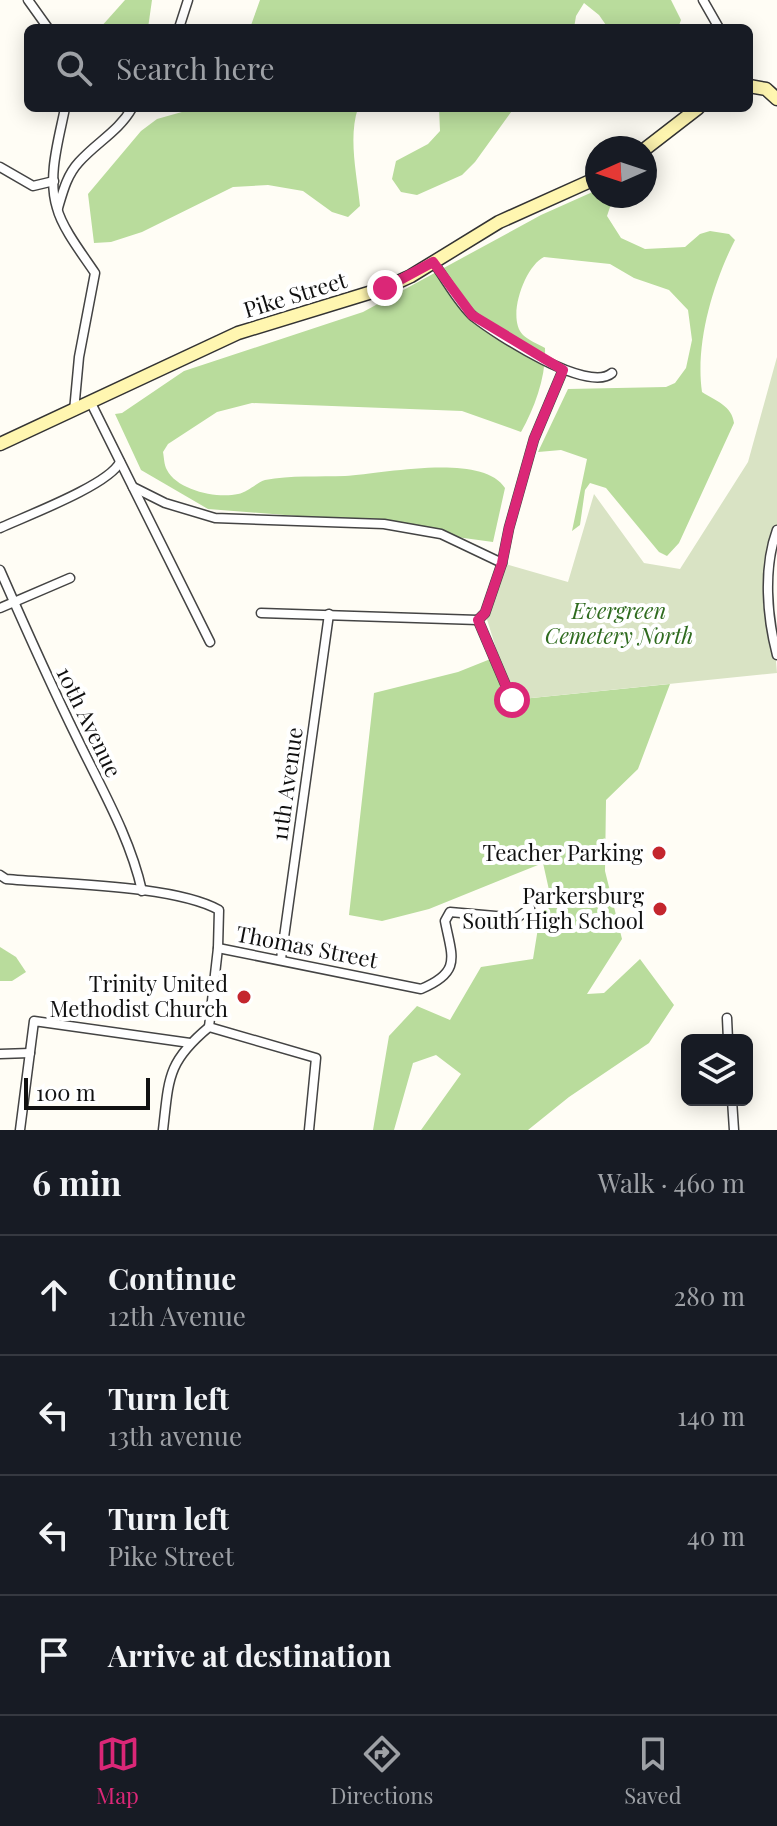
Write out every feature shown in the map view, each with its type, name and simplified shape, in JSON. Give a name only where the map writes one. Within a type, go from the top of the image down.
[{"type":"main road","points":[[753,85],[766,89],[777,99]]},
{"type":"main road","points":[[657,140],[693,112]]},
{"type":"main road","name":"Pike Street","points":[[0,444],[238,333],[385,288],[499,222],[585,183]]},
{"type":"street","points":[[28,0],[45,24]]},
{"type":"street","points":[[180,24],[188,0]]},
{"type":"street","points":[[703,0],[717,24]]},
{"type":"street","points":[[64,112],[54,196],[57,211],[95,273],[79,357],[74,411]]},
{"type":"street","points":[[57,211],[68,179],[79,162],[124,123],[130,112]]},
{"type":"street","points":[[0,167],[33,186],[54,181]]},
{"type":"street","points":[[433,262],[472,315],[563,370],[594,379],[606,379],[612,373]]},
{"type":"street","points":[[261,613],[478,620],[485,613],[502,563],[534,439],[563,370]]},
{"type":"street","points":[[91,403],[210,642]]},
{"type":"street","points":[[0,528],[98,483],[120,462]]},
{"type":"street","points":[[133,487],[165,503],[215,518],[384,524],[441,534],[502,563]]},
{"type":"street","points":[[777,530],[768,569],[773,642],[777,655]]},
{"type":"street","name":"10th Avenue","points":[[0,570],[111,808],[136,865],[142,891]]},
{"type":"street","points":[[0,608],[70,578]]},
{"type":"street","name":"11th Avenue","points":[[281,959],[329,614]]},
{"type":"street","points":[[478,620],[512,700]]},
{"type":"street","name":"Thomas Street","points":[[0,875],[6,879],[142,891],[206,903],[219,910],[218,948],[421,989],[438,982],[452,966],[452,950],[445,921],[450,912],[517,918],[530,908]]},
{"type":"street","points":[[163,1130],[169,1077],[190,1043],[209,1027],[218,948]]},
{"type":"street","points":[[727,1018],[728,1034]]},
{"type":"street","points":[[20,1130],[34,1021],[190,1043]]},
{"type":"street","points":[[209,1027],[316,1058],[309,1130]]},
{"type":"street","points":[[0,1054],[30,1053]]},
{"type":"street","points":[[732,1106],[734,1130]]},
{"type":"green space","points":[[125,0],[152,0],[149,24],[104,24]]},
{"type":"green space","points":[[260,0],[671,0],[681,20],[680,24],[605,24],[584,3],[575,24],[251,24]]},
{"type":"green space","points":[[182,112],[357,112],[353,144],[360,206],[348,217],[332,212],[303,191],[268,185],[233,187],[142,232],[111,242],[94,243],[88,194],[141,131],[157,119]]},
{"type":"green space","points":[[439,112],[511,112],[462,175],[417,195],[401,192],[392,179],[396,161],[428,144],[440,131]]},
{"type":"green space","points":[[585,195],[585,208],[610,208],[607,216],[621,238],[645,249],[685,247],[700,234],[710,231],[729,234],[735,240],[713,294],[701,354],[702,392],[727,408],[734,423],[679,543],[667,556],[659,552],[606,488],[590,483],[585,490],[580,525],[572,531],[587,459],[561,450],[538,452],[568,389],[666,387],[675,383],[686,368],[692,340],[688,310],[669,290],[634,278],[610,264],[544,257],[530,271],[520,293],[516,317],[523,335],[545,348],[545,359],[539,392],[521,432],[462,411],[252,403],[217,412],[168,444],[163,452],[167,470],[179,483],[219,495],[238,494],[265,480],[285,477],[345,476],[430,468],[476,471],[493,477],[505,488],[493,542],[310,517],[208,509],[141,470],[115,414],[122,413],[184,371],[363,312],[541,215]]},
{"type":"green space","name":"Evergreen Cemetery North","points":[[777,357],[777,530],[768,569],[777,673],[512,700],[485,613],[502,563],[568,582],[594,494],[644,563],[680,569],[748,462]]},
{"type":"green space","points":[[498,656],[512,700],[670,684],[638,769],[606,800],[605,871],[622,939],[587,994],[604,993],[640,959],[674,1005],[649,1043],[569,1097],[528,1130],[421,1130],[461,1074],[436,1055],[413,1063],[394,1130],[373,1130],[389,1036],[417,1006],[450,1020],[481,967],[533,959],[549,890],[543,863],[429,909],[382,921],[349,915],[374,693],[458,672]]},
{"type":"green space","points":[[0,947],[16,957],[26,972],[12,981],[0,981]]},
{"type":"place","name":"Teacher Parking","points":[[659,853]]},
{"type":"place","name":"Parkersburg South High School","points":[[660,909]]},
{"type":"place","name":"Trinity United Methodist Church","points":[[244,997]]},
{"type":"route","points":[[385,288],[433,262],[472,315],[563,370],[534,439],[502,563],[485,613],[478,620],[512,700]]}]
